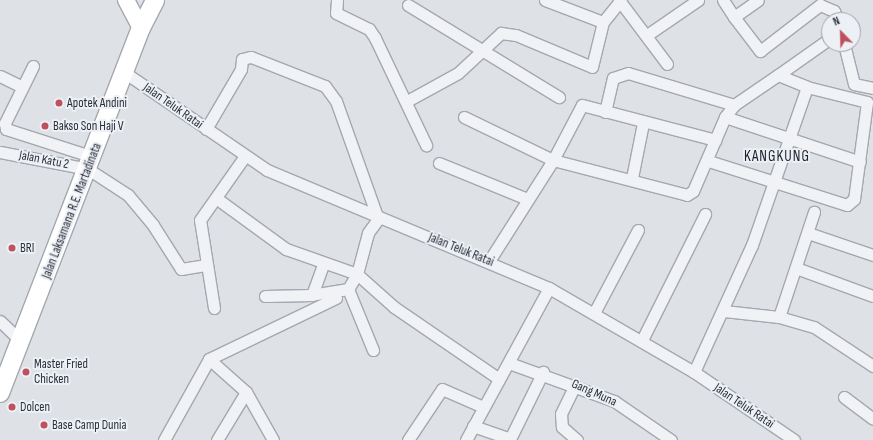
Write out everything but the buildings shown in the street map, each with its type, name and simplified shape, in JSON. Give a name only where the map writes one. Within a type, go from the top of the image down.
[{"type":"main road","name":"Jalan Laksamana R.E. Martadinata","points":[[0,393],[141,28],[155,0]]},
{"type":"street","points":[[126,0],[141,28]]},
{"type":"street","points":[[337,0],[336,13],[370,29],[407,101],[426,145]]},
{"type":"street","points":[[545,0],[603,22]]},
{"type":"street","points":[[407,101],[458,73],[483,52],[496,35],[508,34],[590,67],[603,22],[620,0],[667,64]]},
{"type":"street","points":[[647,35],[698,0]]},
{"type":"street","points":[[723,0],[734,17],[760,50],[820,5],[834,12]]},
{"type":"street","points":[[734,17],[758,0]]},
{"type":"street","points":[[408,5],[559,97]]},
{"type":"street","points":[[464,117],[553,160],[632,178],[691,194],[708,161],[725,117],[734,105],[821,44]]},
{"type":"street","points":[[846,52],[854,84],[873,88]]},
{"type":"street","points":[[164,440],[209,359],[232,345],[308,314],[318,304],[349,291],[357,274],[368,233],[378,219],[336,101],[325,86],[279,66],[251,57],[242,60],[241,69],[206,129]]},
{"type":"street","points":[[33,66],[5,123],[6,129],[90,163],[128,195],[153,225],[181,269],[206,265]]},
{"type":"street","name":"Jalan Teluk Ratai","points":[[124,72],[267,170],[378,219],[489,261],[549,288],[594,312],[694,372],[794,440]]},
{"type":"street","points":[[606,112],[613,78],[628,73],[734,105]]},
{"type":"street","points":[[708,161],[847,205],[854,199],[867,102],[806,87],[778,75]]},
{"type":"street","points":[[0,76],[22,87]]},
{"type":"street","points":[[694,372],[724,311],[774,182],[806,87]]},
{"type":"street","points":[[489,261],[553,160],[582,105],[643,123],[715,140]]},
{"type":"street","points":[[725,117],[789,140],[860,162]]},
{"type":"street","points":[[632,178],[643,123]]},
{"type":"street","name":"Jalan Katu 2","points":[[0,152],[90,163]]},
{"type":"street","points":[[214,308],[199,224],[245,156]]},
{"type":"street","points":[[439,163],[527,199]]},
{"type":"street","points":[[216,198],[264,236],[323,264],[357,274],[394,307],[499,379]]},
{"type":"street","points":[[779,317],[814,212]]},
{"type":"street","points":[[642,340],[705,214]]},
{"type":"street","points":[[594,312],[638,230]]},
{"type":"street","points":[[808,233],[873,255]]},
{"type":"street","points":[[312,295],[323,264]]},
{"type":"street","points":[[796,268],[873,296]]},
{"type":"street","points":[[466,440],[549,288]]},
{"type":"street","points":[[266,296],[312,295],[349,291]]},
{"type":"street","points":[[349,291],[373,350]]},
{"type":"street","points":[[724,311],[779,317],[814,327],[873,366]]},
{"type":"street","points":[[0,321],[20,340]]},
{"type":"street","points":[[209,359],[246,392],[274,440]]},
{"type":"street","name":"Gang Muna","points":[[509,363],[543,372],[614,401],[671,440]]},
{"type":"street","points":[[473,426],[510,439],[543,372]]},
{"type":"street","points":[[575,385],[561,414],[562,427],[577,440]]},
{"type":"street","points":[[408,440],[442,389],[483,407]]},
{"type":"street","points":[[217,440],[246,392]]},
{"type":"street","points":[[844,397],[873,419]]},
{"type":"place","name":"Apotek Andini","points":[[59,103]]},
{"type":"place","name":"Bakso Son Haji V","points":[[45,126]]},
{"type":"place","name":"BRI","points":[[12,248]]},
{"type":"place","name":"Master Fried Chicken","points":[[26,372]]},
{"type":"place","name":"Dolcen","points":[[12,407]]},
{"type":"place","name":"Base Camp Dunia","points":[[44,425]]},
{"type":"district","name":"KANGKUNG","points":[[777,157]]}]
